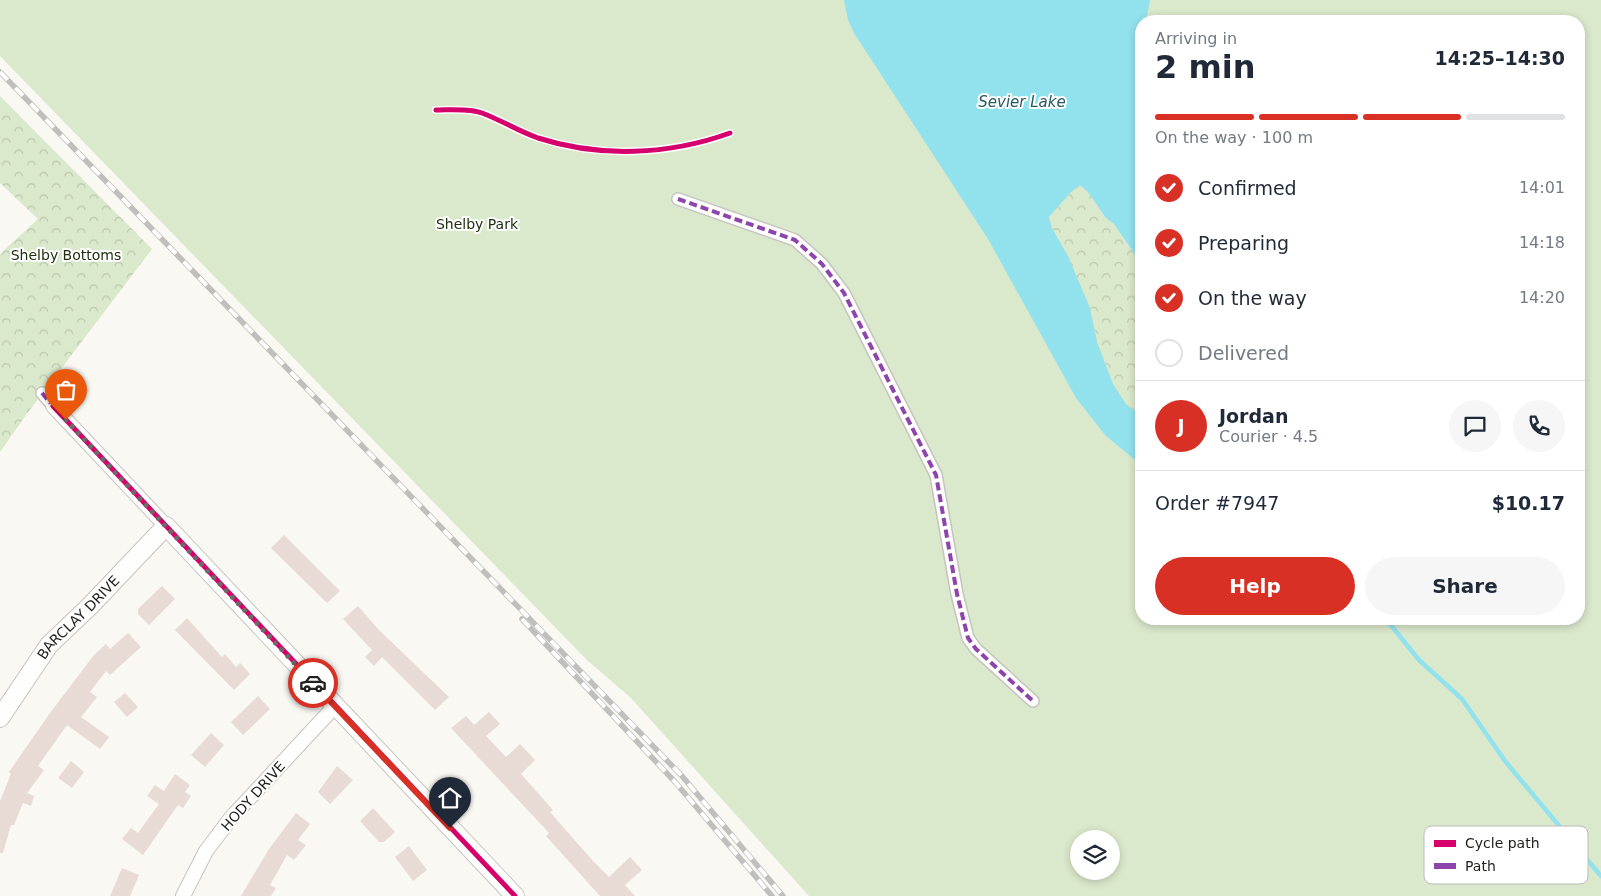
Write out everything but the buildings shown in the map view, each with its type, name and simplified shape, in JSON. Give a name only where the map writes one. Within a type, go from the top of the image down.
[{"type":"street","points":[[678,199],[795,240],[816,258],[834,278],[853,309],[936,475],[957,594],[968,638],[976,649],[1033,701]]},
{"type":"street","points":[[42,393],[515,896]]},
{"type":"street","name":"BARCLAY DRIVE","points":[[0,718],[49,645],[166,526]]},
{"type":"street","name":"HODY DRIVE","points":[[184,896],[206,851],[231,818],[335,706]]},
{"type":"green space","name":"Shelby Park","points":[[0,0],[1601,0],[1601,896],[809,896],[631,698],[587,660],[0,56]]},
{"type":"green space","name":"Shelby Bottoms","points":[[0,96],[152,249],[0,452],[0,254],[38,219],[0,183]]},
{"type":"green space","points":[[1080,185],[1088,192],[1135,254],[1135,411],[1126,404],[1113,384],[1097,342],[1090,308],[1068,256],[1052,228],[1049,217],[1071,192]]},
{"type":"water","name":"Sevier Lake","points":[[844,0],[1150,0],[1147,15],[1135,15],[1135,254],[1114,224],[1106,218],[1088,192],[1080,185],[1071,192],[1049,217],[1052,228],[1068,256],[1090,308],[1097,342],[1113,384],[1126,404],[1135,411],[1135,460],[1105,435],[1076,398],[988,239],[854,33],[848,20]]},
{"type":"waterway","points":[[1391,625],[1419,660],[1462,699],[1505,761],[1559,826]]},
{"type":"waterway","points":[[1588,860],[1601,876]]},
{"type":"railway","points":[[0,72],[682,776],[783,896]]},
{"type":"railway","points":[[522,619],[675,782],[772,896]]},
{"type":"marked path","points":[[678,199],[795,240],[822,264],[844,293],[936,475],[957,594],[968,638],[976,649],[1033,701]]},
{"type":"marked path","points":[[42,393],[53,406]]},
{"type":"cycle path","points":[[436,110],[477,111],[538,138],[586,149],[610,151],[659,150],[683,146],[730,133]]},
{"type":"cycle path","points":[[53,406],[515,896]]},
{"type":"way so far","points":[[66,420],[313,683]]},
{"type":"route","points":[[313,683],[450,828]]}]
